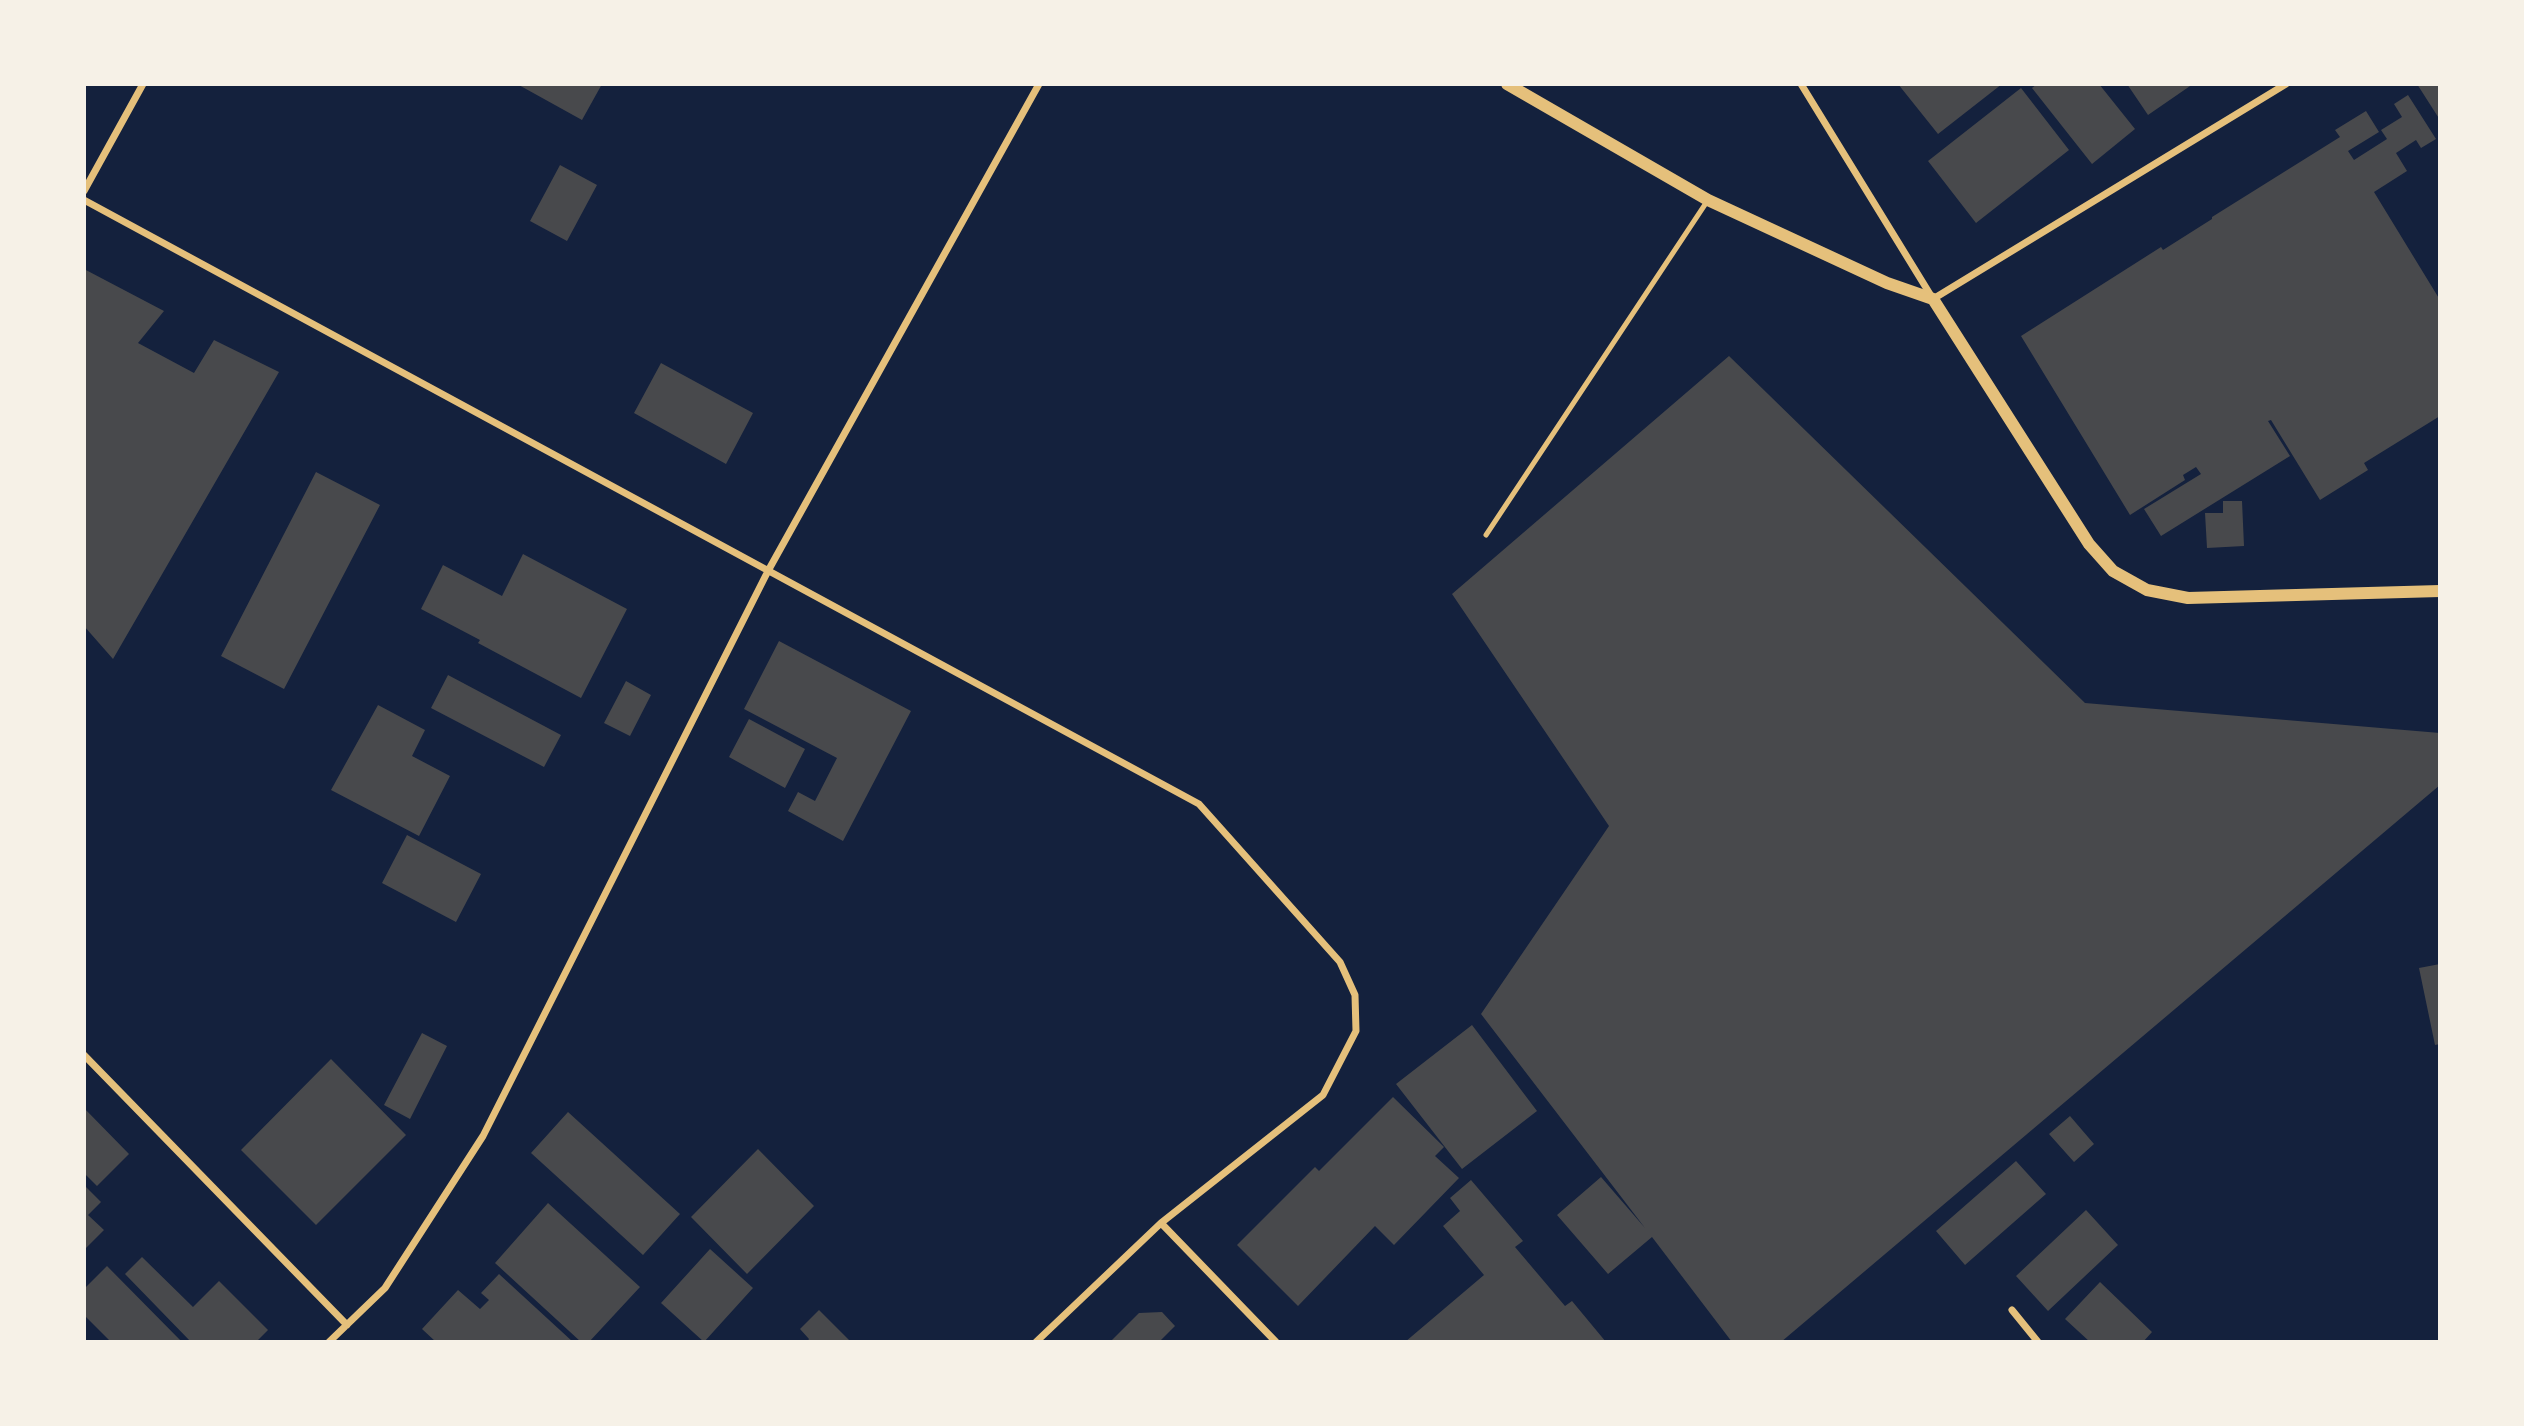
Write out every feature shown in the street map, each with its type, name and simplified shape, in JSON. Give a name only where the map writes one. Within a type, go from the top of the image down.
[{"type":"street","points":[[84,191],[143,84]]},
{"type":"street","points":[[330,1342],[385,1288],[483,1136],[768,571],[1039,84]]},
{"type":"street","points":[[1507,84],[1708,200],[1887,283],[1933,299]]},
{"type":"street","points":[[1801,84],[1933,299],[2090,544],[2113,571],[2147,590],[2188,598],[2440,591]]},
{"type":"street","points":[[1933,299],[2286,84]]},
{"type":"street","points":[[84,200],[1199,804],[1340,962],[1355,995],[1356,1031],[1323,1095],[1161,1223],[1036,1342]]},
{"type":"street","points":[[84,1055],[347,1325]]},
{"type":"street","points":[[1161,1223],[1276,1342]]},
{"type":"street","points":[[2012,1310],[2038,1342]]},
{"type":"lane","points":[[1486,535],[1708,200]]},
{"type":"building","points":[[517,84],[602,84],[582,120]]},
{"type":"building","points":[[1898,84],[2002,84],[1938,134]]},
{"type":"building","points":[[2037,84],[2099,84],[2135,129],[2092,164],[2032,88]]},
{"type":"building","points":[[2127,84],[2193,84],[2148,115]]},
{"type":"building","points":[[2417,84],[2440,84],[2440,120]]},
{"type":"building","points":[[2021,88],[2069,150],[1976,223],[1928,161]]},
{"type":"building","points":[[2408,95],[2436,139],[2421,148],[2416,140],[2396,153],[2407,171],[2374,192],[2440,300],[2440,416],[2364,463],[2368,470],[2320,500],[2271,420],[2268,421],[2290,456],[2161,536],[2144,509],[2201,474],[2196,467],[2183,475],[2185,480],[2130,515],[2021,336],[2161,247],[2163,250],[2340,137],[2335,130],[2366,111],[2379,132],[2348,151],[2354,160],[2387,139],[2381,130],[2402,117],[2394,104]]},
{"type":"building","points":[[560,165],[597,185],[567,241],[530,221]]},
{"type":"building","points":[[84,269],[164,311],[138,343],[194,373],[214,340],[279,372],[113,659],[84,626]]},
{"type":"building","points":[[1729,356],[2085,703],[2440,733],[2440,785],[1781,1342],[1732,1342],[1652,1237],[1608,1274],[1557,1215],[1601,1177],[1645,1228],[1481,1014],[1609,826],[1452,594]]},
{"type":"building","points":[[661,363],[753,413],[726,464],[634,413]]},
{"type":"building","points":[[316,472],[380,505],[284,689],[221,656]]},
{"type":"building","points":[[2223,501],[2242,501],[2244,546],[2207,548],[2205,513],[2223,513]]},
{"type":"building","points":[[523,554],[627,609],[581,698],[421,609],[443,565],[502,596]]},
{"type":"building","points":[[779,641],[911,711],[843,841],[788,811],[798,792],[815,801],[837,758],[744,709]]},
{"type":"building","points":[[448,675],[561,735],[544,767],[431,708]]},
{"type":"building","points":[[626,681],[651,695],[630,736],[604,723]]},
{"type":"building","points":[[378,705],[425,730],[412,756],[450,776],[419,836],[331,790]]},
{"type":"building","points":[[749,719],[805,749],[785,788],[729,757]]},
{"type":"building","points":[[407,835],[481,874],[456,922],[382,883]]},
{"type":"building","points":[[2440,964],[2440,1044],[2435,1045],[2419,968]]},
{"type":"building","points":[[1472,1025],[1537,1111],[1462,1169],[1396,1084]]},
{"type":"building","points":[[422,1033],[447,1046],[410,1119],[384,1105]]},
{"type":"building","points":[[331,1059],[406,1135],[316,1225],[241,1150]]},
{"type":"building","points":[[1393,1097],[1444,1147],[1435,1156],[1459,1178],[1394,1245],[1375,1226],[1298,1306],[1237,1245],[1315,1167],[1319,1171]]},
{"type":"building","points":[[84,1108],[129,1154],[97,1186],[84,1173]]},
{"type":"building","points":[[568,1112],[680,1214],[643,1255],[531,1153]]},
{"type":"building","points":[[2070,1116],[2094,1144],[2074,1162],[2049,1134]]},
{"type":"building","points":[[758,1149],[814,1206],[747,1274],[691,1217]]},
{"type":"building","points":[[2016,1161],[2046,1194],[1965,1265],[1936,1231]]},
{"type":"building","points":[[1471,1180],[1523,1241],[1515,1247],[1565,1306],[1572,1301],[1606,1342],[1405,1342],[1484,1275],[1443,1226],[1460,1211],[1450,1198]]},
{"type":"building","points":[[84,1185],[101,1202],[88,1215],[104,1230],[84,1250]]},
{"type":"building","points":[[548,1203],[640,1287],[589,1342],[581,1342],[495,1263]]},
{"type":"building","points":[[2086,1210],[2118,1245],[2048,1311],[2016,1276]]},
{"type":"building","points":[[710,1249],[753,1288],[704,1342],[661,1303]]},
{"type":"building","points":[[142,1257],[193,1307],[219,1281],[268,1330],[256,1342],[191,1342],[125,1274]]},
{"type":"building","points":[[107,1266],[182,1342],[111,1342],[84,1315],[84,1289]]},
{"type":"building","points":[[499,1274],[573,1342],[436,1342],[422,1329],[458,1290],[480,1309],[489,1300],[481,1293]]},
{"type":"building","points":[[2100,1282],[2152,1332],[2143,1342],[2090,1342],[2065,1319]]},
{"type":"building","points":[[819,1310],[851,1342],[807,1342],[809,1339],[800,1329]]},
{"type":"building","points":[[1162,1312],[1175,1326],[1159,1342],[1110,1342],[1139,1313]]}]
